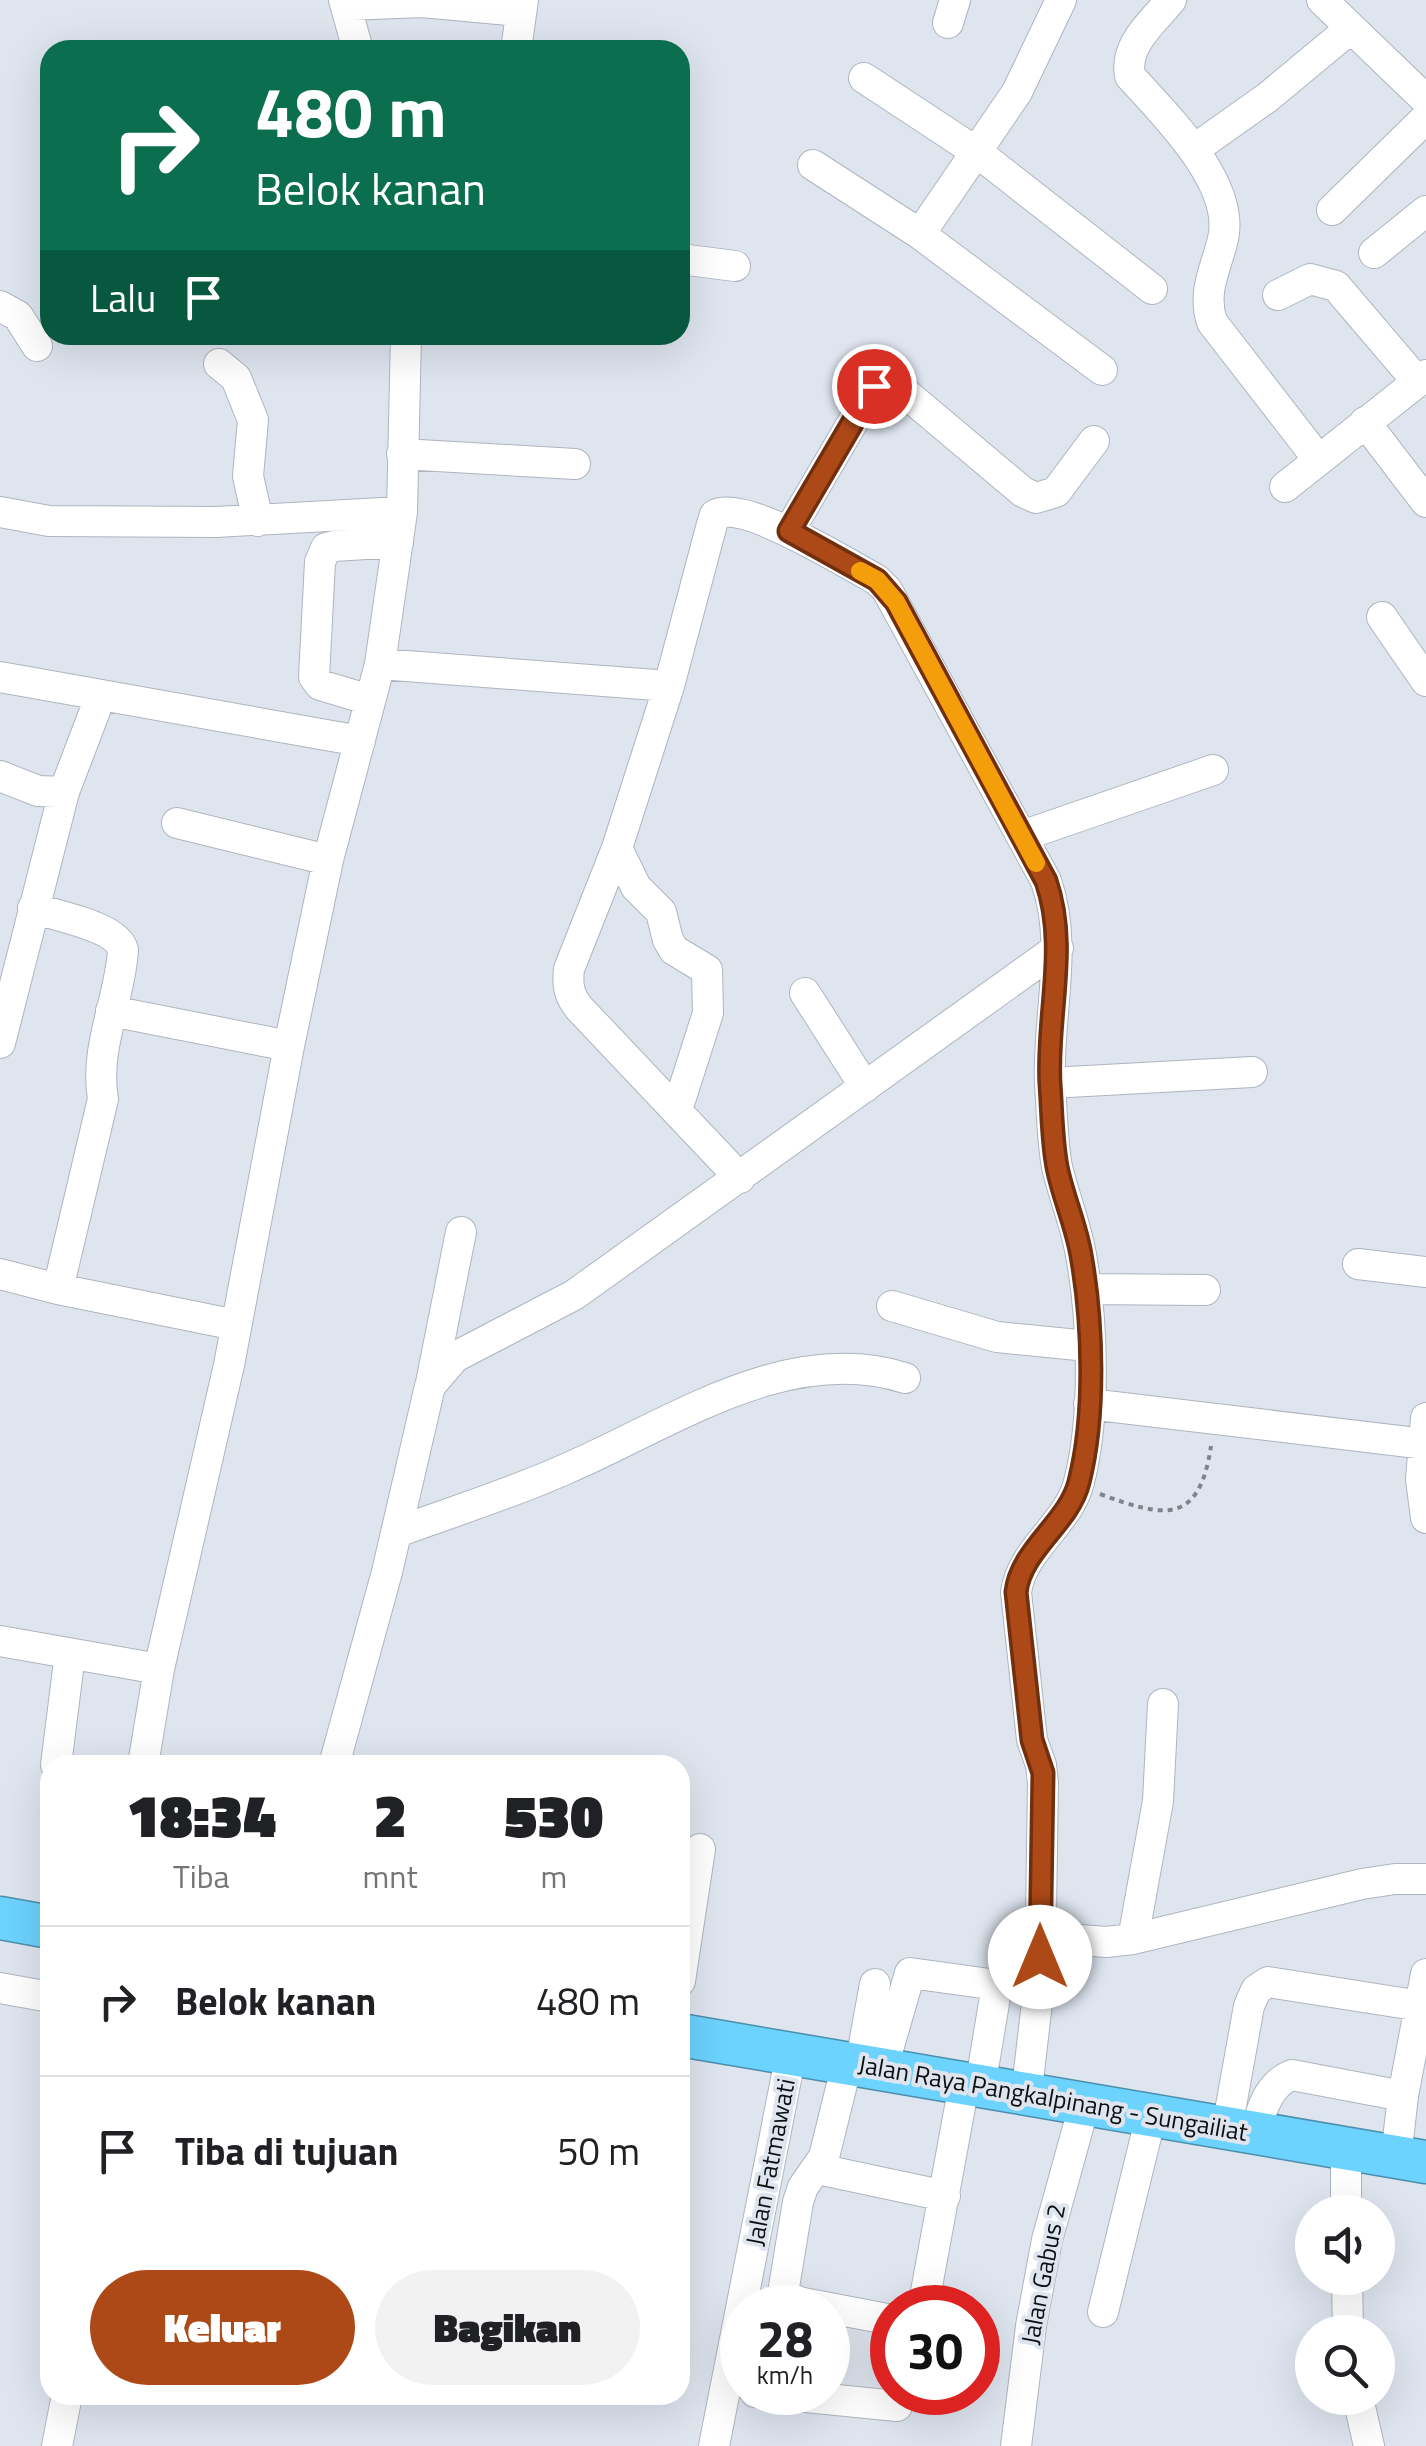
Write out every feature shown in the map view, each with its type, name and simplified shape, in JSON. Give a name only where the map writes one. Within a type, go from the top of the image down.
[{"type":"highway","points":[[0,1918],[40,1925]]},
{"type":"highway","name":"Jalan Raya Pangkalpinang - Sungailiat","points":[[690,2040],[1411,2160]]},
{"type":"street","points":[[920,234],[1017,92],[1061,0]]},
{"type":"street","points":[[1170,0],[1137,40],[1128,64],[1130,76],[1196,148],[1221,205],[1224,236],[1208,290],[1212,322],[1318,459]]},
{"type":"street","points":[[1322,0],[1426,100]]},
{"type":"street","points":[[355,40],[345,3],[521,6],[517,40]]},
{"type":"street","points":[[1196,148],[1268,97],[1352,28]]},
{"type":"street","points":[[864,78],[978,153],[1152,288]]},
{"type":"street","points":[[1332,210],[1426,118]]},
{"type":"street","points":[[813,166],[920,234],[1102,370]]},
{"type":"street","points":[[1374,253],[1426,211]]},
{"type":"street","points":[[690,260],[735,266]]},
{"type":"street","points":[[1278,295],[1310,279],[1336,286],[1422,378],[1286,487]]},
{"type":"street","points":[[0,306],[18,316],[37,346]]},
{"type":"street","points":[[145,1755],[159,1669],[229,1366],[328,860],[380,664],[400,527],[406,345]]},
{"type":"street","points":[[219,364],[236,378],[253,420],[248,476],[258,521]]},
{"type":"street","points":[[789,531],[874,386],[885,380],[891,381],[1023,492],[1036,498],[1056,492],[1094,441]]},
{"type":"street","points":[[1365,422],[1426,502]]},
{"type":"street","points":[[402,454],[575,464]]},
{"type":"street","points":[[740,1178],[580,1009],[569,992],[569,969],[617,848],[669,686],[716,514],[728,510],[789,531],[877,580],[896,602],[1052,899],[1058,948],[1048,1044],[1050,1083],[1058,1170],[1081,1254],[1086,1289],[1089,1404],[1078,1486],[1020,1573],[1016,1592],[1032,1740],[1043,1773],[1041,1937],[1026,2096]]},
{"type":"street","points":[[0,512],[92,522],[258,521],[400,527]]},
{"type":"street","points":[[370,700],[320,685],[314,677],[322,554],[334,546],[400,527]]},
{"type":"street","points":[[1382,618],[1426,681]]},
{"type":"street","points":[[380,664],[669,686]]},
{"type":"street","points":[[0,677],[360,741]]},
{"type":"street","points":[[0,1043],[6,984],[33,908],[64,792],[100,695]]},
{"type":"street","points":[[1022,836],[1214,770]]},
{"type":"street","points":[[0,776],[38,790],[64,792]]},
{"type":"street","points":[[177,823],[328,860]]},
{"type":"street","points":[[617,848],[636,886],[661,912],[674,950],[707,970],[708,1013],[677,1110]]},
{"type":"street","points":[[33,908],[109,932],[122,942],[122,962],[101,1070],[104,1099],[58,1290]]},
{"type":"street","points":[[430,1386],[456,1356],[574,1295],[1058,948]]},
{"type":"street","points":[[805,993],[865,1087]]},
{"type":"street","points":[[111,1011],[289,1046]]},
{"type":"street","points":[[1050,1083],[1252,1072]]},
{"type":"street","points":[[337,1755],[397,1532],[461,1232]]},
{"type":"street","points":[[1358,1264],[1426,1272]]},
{"type":"street","points":[[0,1274],[58,1290],[236,1325]]},
{"type":"street","points":[[1086,1289],[1205,1290]]},
{"type":"street","points":[[892,1306],[997,1336],[1088,1346]]},
{"type":"street","points":[[397,1532],[546,1478],[728,1394],[778,1378],[843,1366],[866,1367],[905,1378]]},
{"type":"street","points":[[1089,1404],[1214,1422],[1425,1436],[1421,1479],[1426,1518]]},
{"type":"street","points":[[0,1641],[159,1669]]},
{"type":"street","points":[[57,1755],[70,1654]]},
{"type":"street","points":[[1133,1939],[1158,1801],[1164,1704]]},
{"type":"street","points":[[690,1916],[700,1849]]},
{"type":"street","points":[[1041,1937],[1106,1942],[1133,1939],[1362,1884],[1426,1879]]},
{"type":"street","points":[[870,2316],[798,2302],[784,2293],[803,2186],[818,2169],[863,2066],[910,1973],[996,1986],[972,2086],[950,2152],[927,2285]]},
{"type":"street","points":[[1411,2160],[1403,2096],[1426,1974]]},
{"type":"street","points":[[1241,2130],[1249,2006],[1256,1990],[1268,1982],[1421,2006]]},
{"type":"street","points":[[863,2066],[875,1984]]},
{"type":"street","points":[[0,1988],[40,1995]]},
{"type":"street","name":"Jalan Fatmawati","points":[[752,2285],[791,2054]]},
{"type":"street","points":[[1241,2130],[1272,2089],[1292,2075],[1403,2096]]},
{"type":"street","name":"Jalan Gabus 2","points":[[1016,2446],[1031,2326],[1047,2240],[1084,2106]]},
{"type":"street","points":[[1103,2312],[1151,2116]]},
{"type":"street","points":[[1346,2147],[1346,2195]]},
{"type":"street","points":[[818,2169],[944,2196]]},
{"type":"street","points":[[63,2445],[66,2405]]},
{"type":"street","name":"Jalan Fatmawati","points":[[714,2446],[725,2415]]},
{"type":"street","points":[[1362,2415],[1369,2446]]},
{"type":"path","points":[[1078,1486],[1147,1511],[1180,1506],[1202,1488],[1214,1422]]},
{"type":"slow traffic","points":[[860,571],[877,580],[896,602],[1036,863]]},
{"type":"route","points":[[874,386],[789,531],[877,580],[896,602],[1046,881],[1057,918],[1058,948],[1048,1044],[1050,1083],[1055,1153],[1086,1289],[1089,1404],[1078,1486],[1020,1573],[1016,1592],[1032,1740],[1044,1783],[1040,1957]]}]
